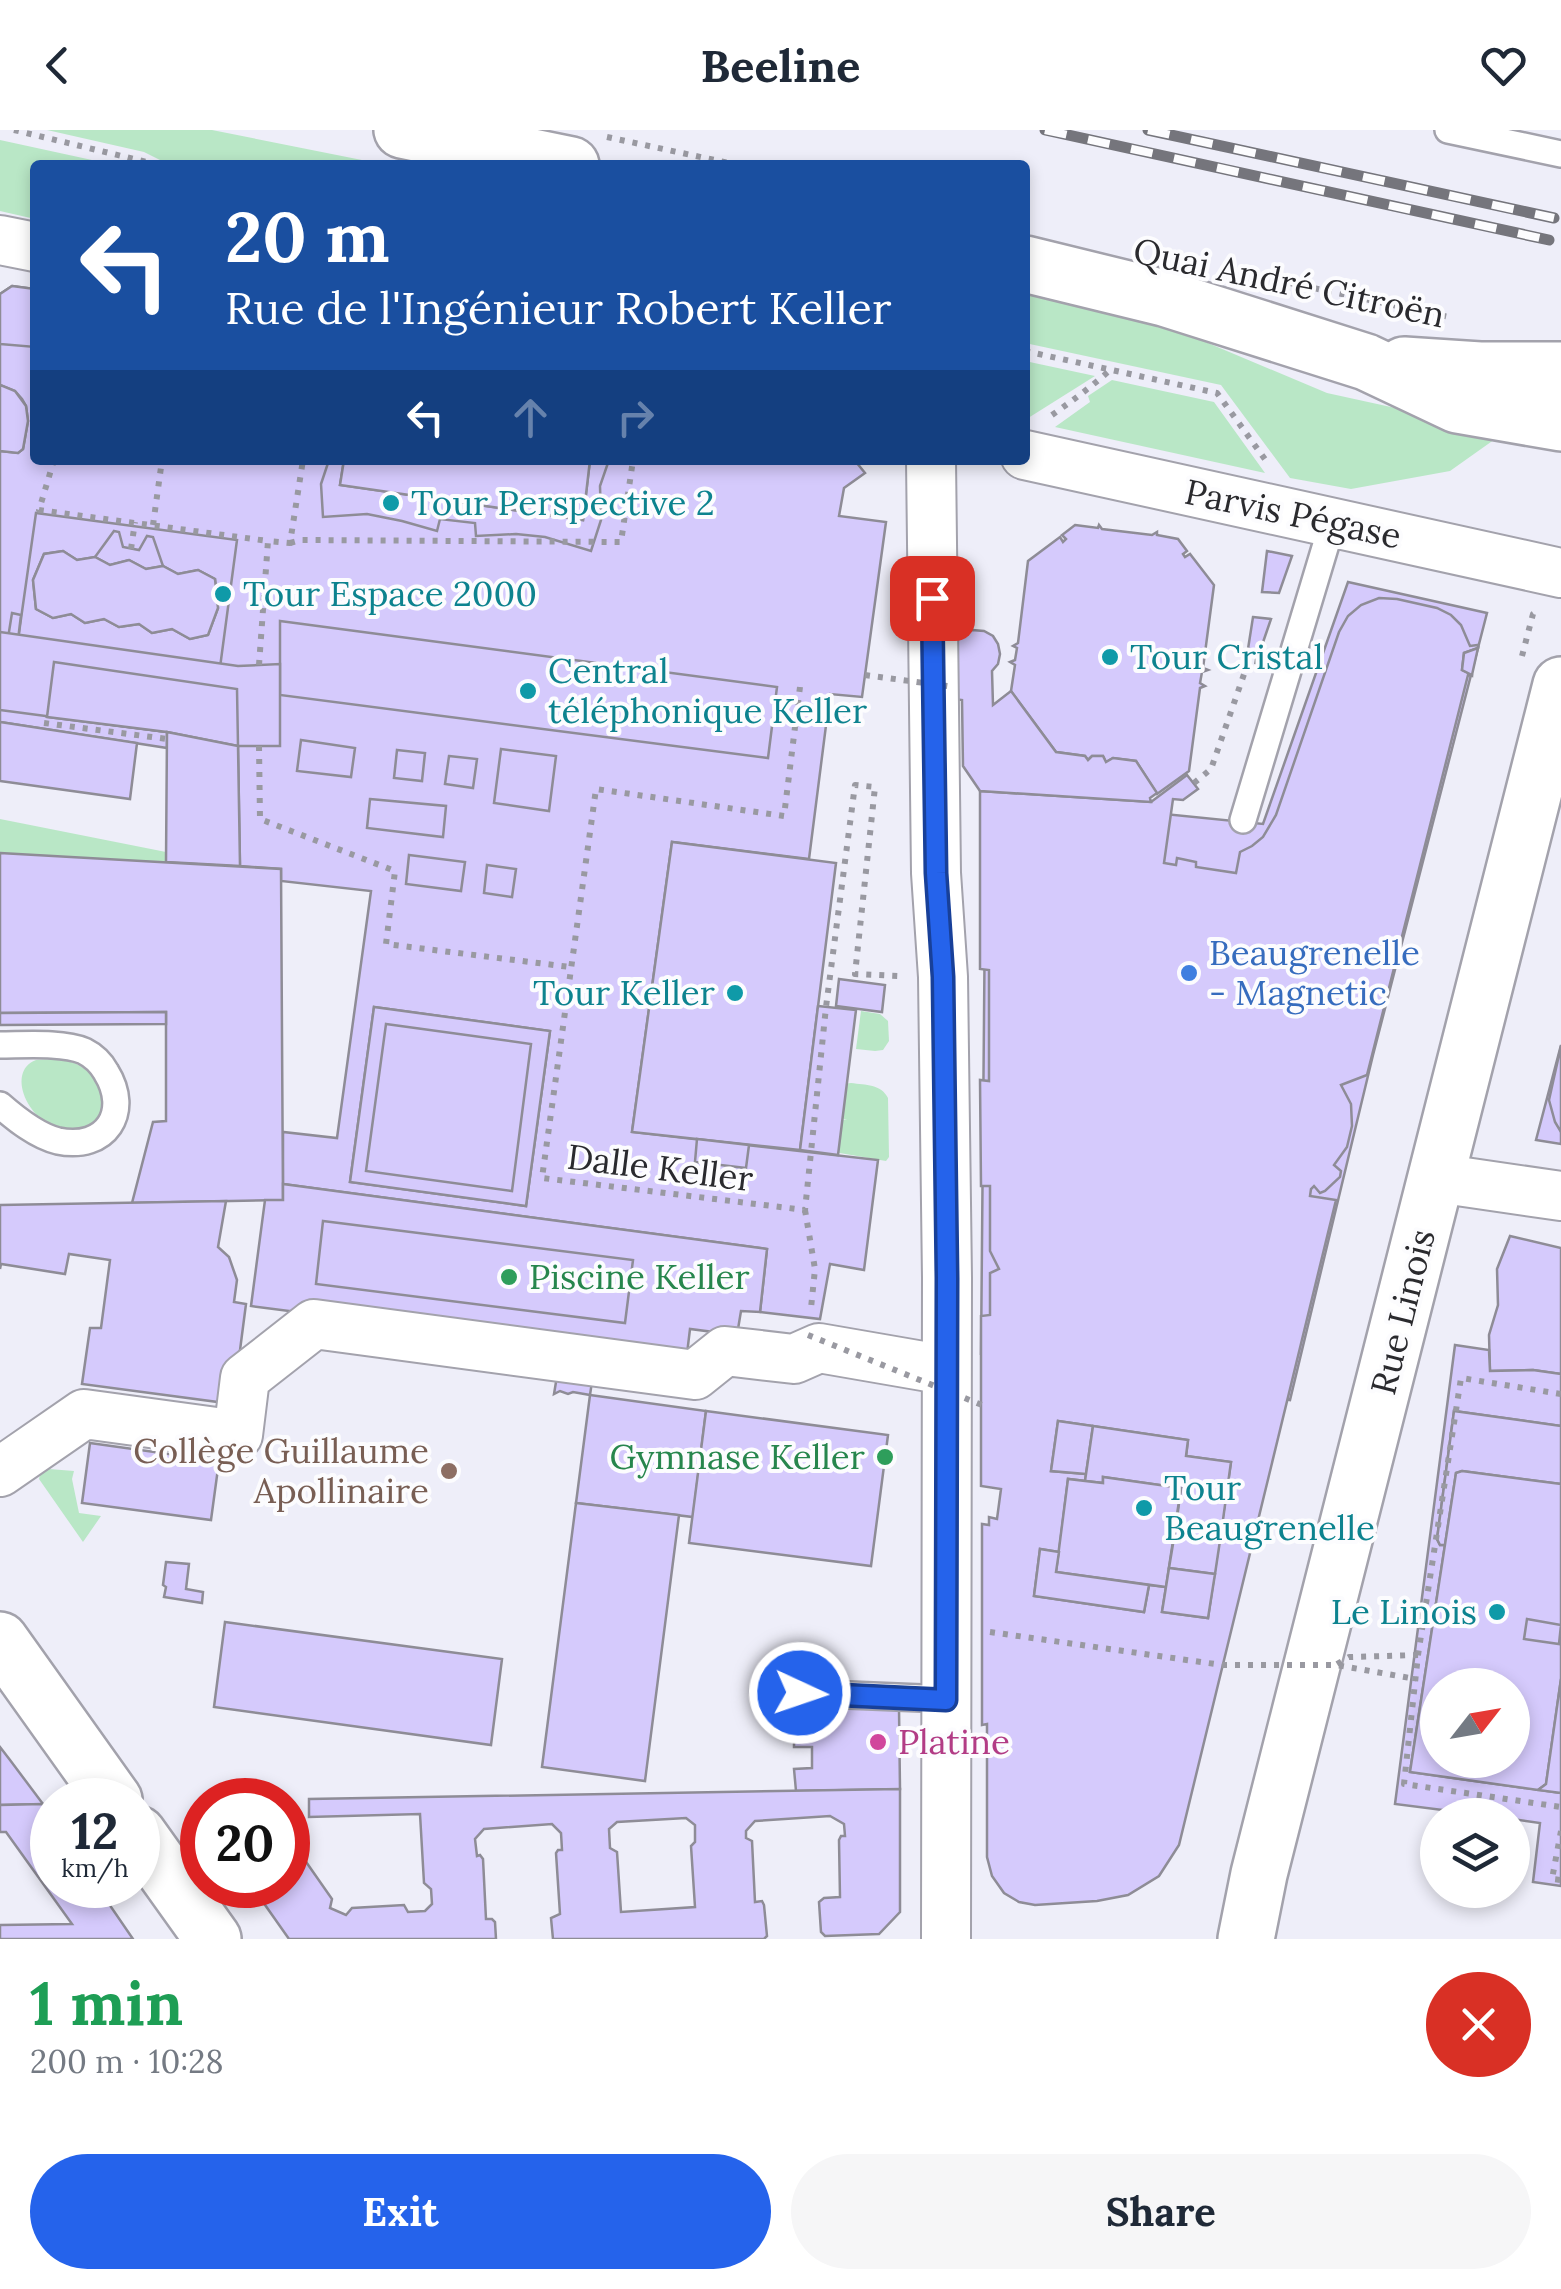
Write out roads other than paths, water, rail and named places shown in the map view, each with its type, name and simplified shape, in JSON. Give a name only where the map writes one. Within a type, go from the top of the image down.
[{"type":"street","points":[[402,130],[581,150]]},
{"type":"street","points":[[0,240],[30,246]]},
{"type":"street","name":"Quai André Citroën","points":[[1030,265],[1164,298],[1366,362],[1457,405],[1561,423]]},
{"type":"street","name":"Quai André Citroën","points":[[1366,362],[1480,370],[1561,370]]},
{"type":"street","name":"Parvis Pégase","points":[[1032,439],[1319,518],[1561,574]]},
{"type":"street","points":[[931,465],[936,873],[943,977],[946,1939]]},
{"type":"street","name":"Rue Linois","points":[[1246,1939],[1259,1874],[1561,684]]},
{"type":"street","points":[[1437,1178],[1561,1196]]},
{"type":"street","points":[[0,1472],[84,1414],[238,1435],[244,1378],[314,1324],[695,1375],[725,1352],[794,1359],[819,1348],[946,1370]]},
{"type":"street","points":[[0,1640],[98,1778]]},
{"type":"street","points":[[160,1865],[212,1939]]},
{"type":"lane","points":[[1448,130],[1561,154]]},
{"type":"lane","points":[[1243,820],[1319,518]]},
{"type":"lane","points":[[0,1046],[71,1047],[87,1052],[101,1062],[116,1087],[117,1106],[113,1122],[100,1136],[80,1144],[53,1140],[17,1120],[0,1104]]},
{"type":"lane","points":[[800,1693],[946,1700]]},
{"type":"railway","points":[[1045,130],[1549,240]]},
{"type":"railway","points":[[1148,130],[1554,218]]},
{"type":"place","name":"Tour Perspective 2","points":[[391,503]]},
{"type":"place","name":"Tour Espace 2000","points":[[223,594]]},
{"type":"place","name":"Tour Cristal","points":[[1110,657]]},
{"type":"place","name":"Central téléphonique Keller","points":[[528,691]]},
{"type":"place","name":"Beaugrenelle - Magnetic","points":[[1189,973]]},
{"type":"place","name":"Tour Keller","points":[[735,993]]},
{"type":"place","name":"Piscine Keller","points":[[509,1277]]},
{"type":"place","name":"Gymnase Keller","points":[[885,1457]]},
{"type":"place","name":"Collège Guillaume Apollinaire","points":[[449,1471]]},
{"type":"place","name":"Tour Beaugrenelle","points":[[1144,1508]]},
{"type":"place","name":"Le Linois","points":[[1497,1612]]},
{"type":"place","name":"Platine","points":[[878,1742]]}]
